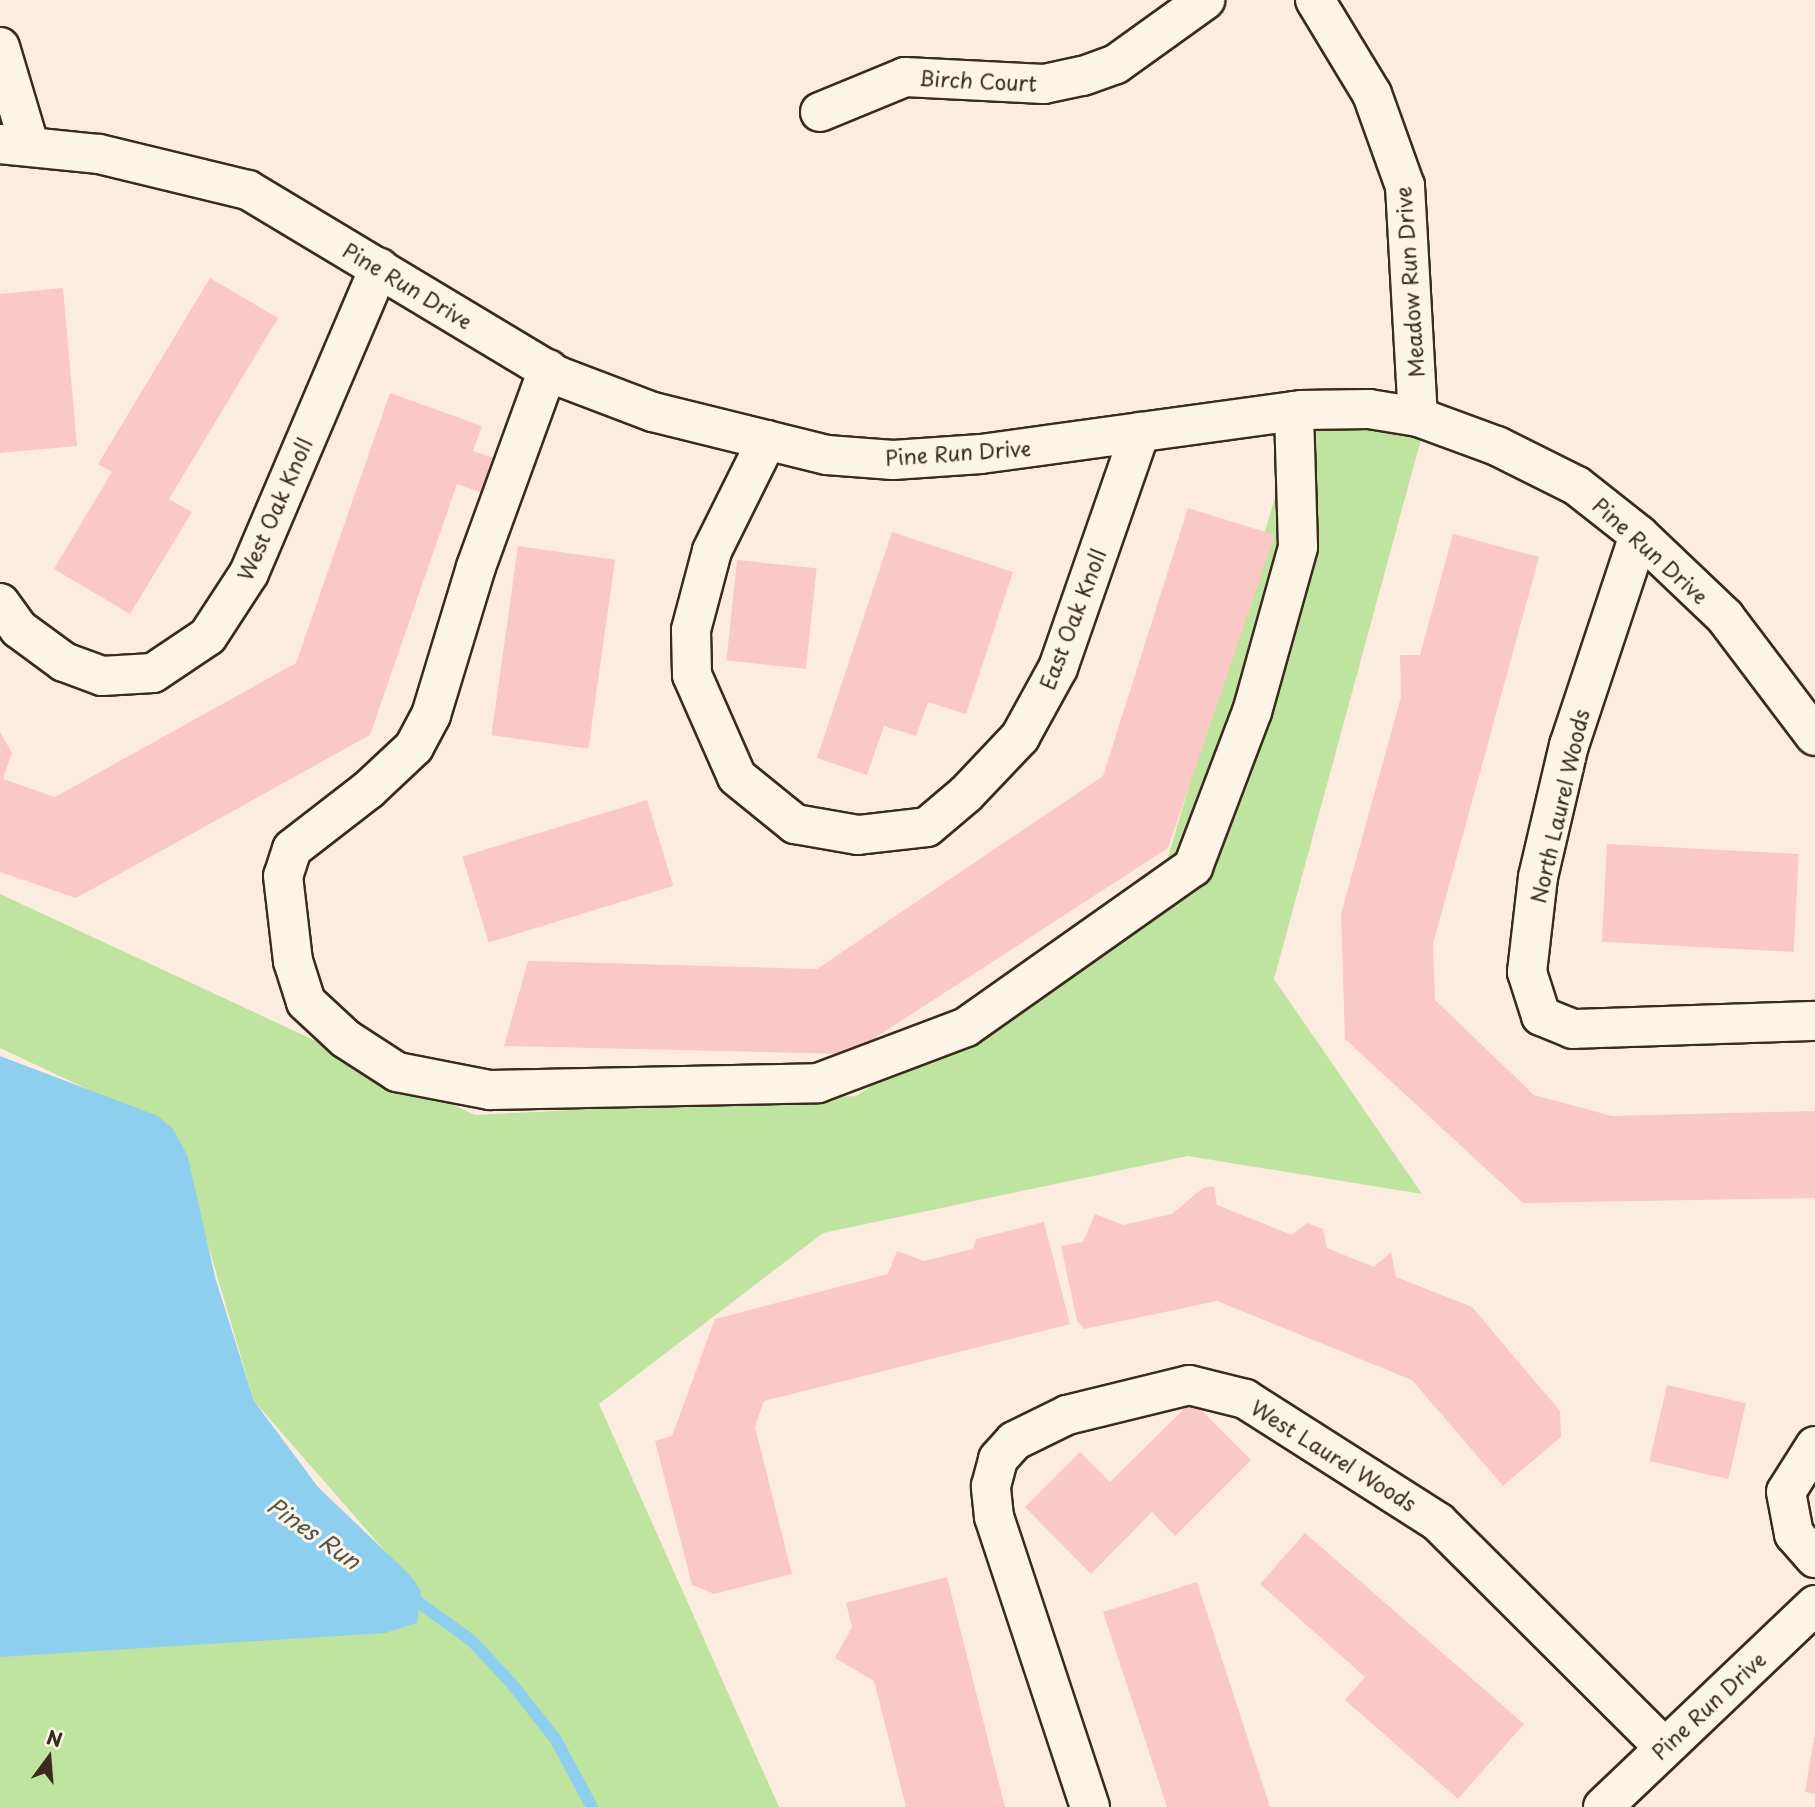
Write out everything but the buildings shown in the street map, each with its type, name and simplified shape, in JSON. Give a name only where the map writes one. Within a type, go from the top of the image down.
[{"type":"street","name":"Birch Court","points":[[820,112],[905,77],[1044,84],[1083,76],[1116,64],[1205,0]]},
{"type":"street","name":"Meadow Run Drive","points":[[1315,0],[1373,94],[1405,186],[1418,417]]},
{"type":"street","points":[[0,47],[15,144]]},
{"type":"street","name":"Pine Run Drive","points":[[15,144],[99,154],[248,190],[548,369],[653,412],[827,455],[893,460],[981,454],[1293,411],[1369,409],[1418,417],[1497,446],[1577,486],[1639,535],[1725,617],[1815,736]]},
{"type":"street","name":"West Oak Knoll","points":[[0,603],[19,629],[64,662],[102,676],[153,673],[208,636],[249,573],[379,268]]},
{"type":"street","points":[[548,369],[476,567],[431,715],[414,747],[368,790],[292,849],[283,876],[293,961],[306,1002],[346,1039],[397,1072],[490,1090],[818,1083],[966,1027],[1193,867],[1252,712],[1298,547],[1293,411]]},
{"type":"street","name":"East Oak Knoll","points":[[766,440],[712,551],[691,630],[692,676],[737,777],[795,824],[858,835],[927,827],[966,794],[1020,737],[1058,668],[1140,432]]},
{"type":"street","name":"North Laurel Woods","points":[[1639,535],[1569,745],[1538,877],[1527,972],[1541,1016],[1573,1029],[1815,1021]]},
{"type":"street","name":"West Laurel Woods","points":[[1090,1807],[994,1517],[991,1486],[998,1459],[1014,1441],[1067,1415],[1189,1385],[1245,1399],[1438,1522],[1664,1746]]},
{"type":"street","points":[[1815,1446],[1786,1492],[1794,1534],[1815,1559]]},
{"type":"street","name":"Pine Run Drive","points":[[1603,1807],[1815,1605]]},
{"type":"green space","points":[[1298,420],[1423,432],[1274,979],[1422,1194],[1188,1156],[823,1233],[599,1404],[779,1807],[0,1807],[0,1637],[420,1591],[254,1401],[174,1130],[0,1048],[0,894],[475,1115],[856,1096],[1154,904]]},
{"type":"water","points":[[0,1056],[158,1116],[174,1130],[188,1157],[215,1277],[254,1401],[318,1487],[410,1575],[421,1591],[417,1623],[385,1633],[0,1657]]},
{"type":"waterway","name":"Pines Run","points":[[407,1594],[472,1641],[512,1684],[556,1740],[592,1807]]}]
